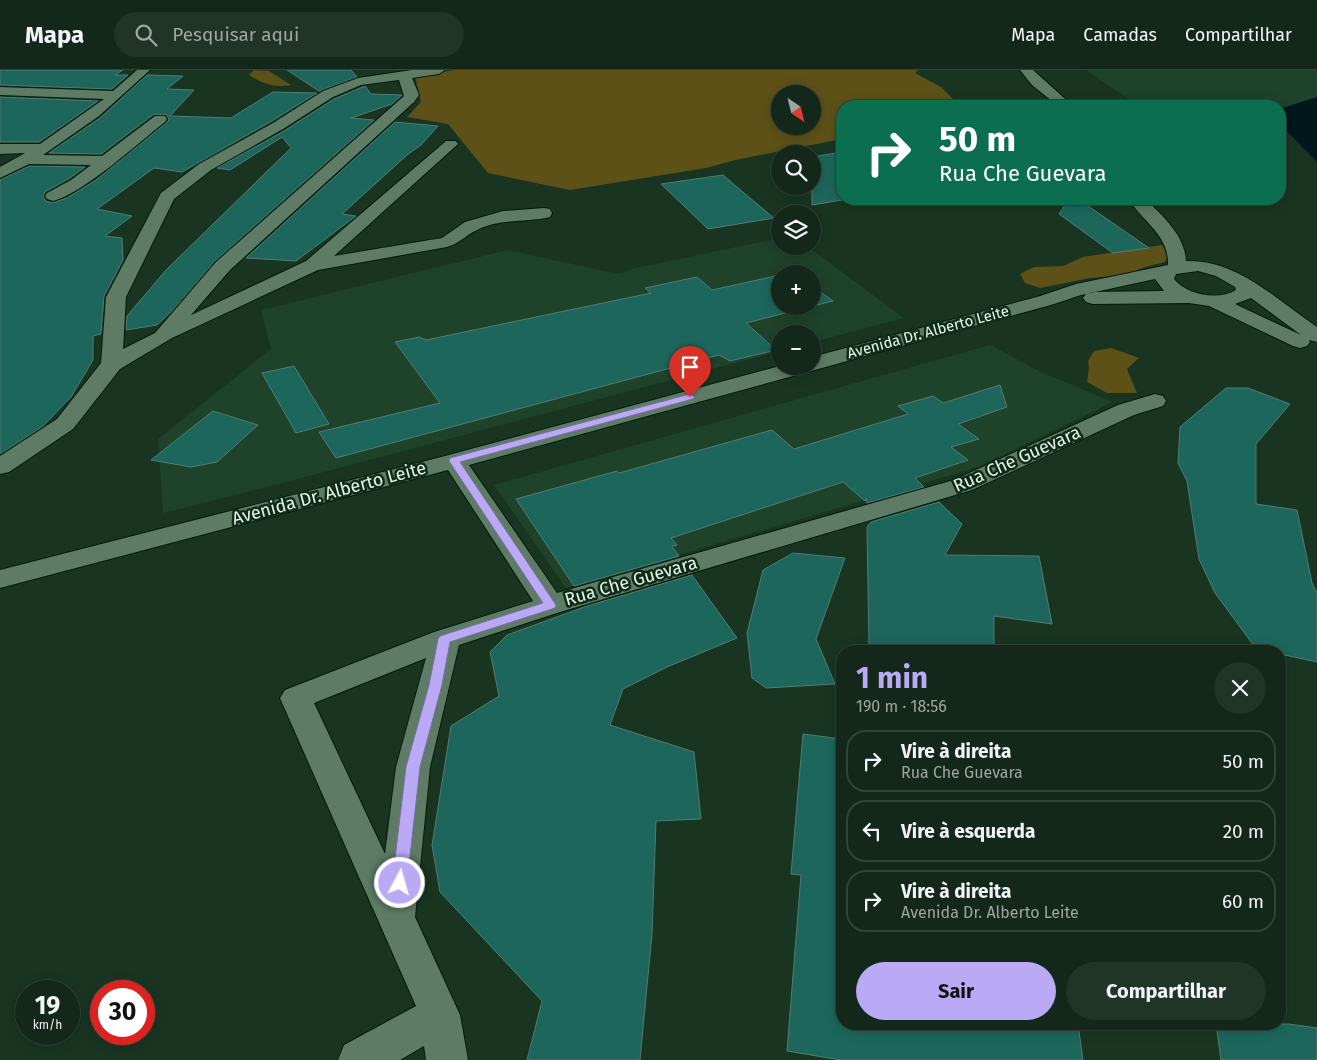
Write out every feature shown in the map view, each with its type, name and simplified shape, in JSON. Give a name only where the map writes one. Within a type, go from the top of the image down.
[{"type":"street","points":[[0,173],[28,159],[76,126],[127,87],[144,70]]},
{"type":"street","points":[[112,364],[116,297],[167,196],[206,167],[278,126],[328,94],[358,82],[439,70]]},
{"type":"street","points":[[1026,70],[1059,100]]},
{"type":"street","points":[[162,337],[223,266],[409,99],[412,95],[404,74]]},
{"type":"street","points":[[0,91],[114,96]]},
{"type":"street","points":[[53,196],[77,183],[160,119]]},
{"type":"street","points":[[0,467],[65,424],[112,364],[162,337],[313,265],[451,144]]},
{"type":"street","points":[[0,149],[44,148]]},
{"type":"street","points":[[28,159],[106,161]]},
{"type":"street","points":[[1142,205],[1165,230],[1175,246],[1178,261],[1164,279],[1166,284],[1192,297],[1231,300],[1244,295],[1246,290],[1238,280]]},
{"type":"street","points":[[313,265],[447,242],[471,226],[503,216],[544,213]]},
{"type":"street","points":[[1165,230],[1317,336]]},
{"type":"street","name":"Avenida Dr. Alberto Leite","points":[[821,362],[1044,301],[1076,290],[1173,269],[1198,267],[1238,280]]},
{"type":"street","name":"Avenida Dr. Alberto Leite","points":[[1044,301],[1085,298],[1192,297]]},
{"type":"street","points":[[1213,300],[1317,351]]},
{"type":"street","name":"Avenida Dr. Alberto Leite","points":[[0,579],[454,461],[771,375]]},
{"type":"street","name":"Rua Che Guevara","points":[[447,1060],[440,1015],[296,698],[445,639],[550,605],[963,485],[1126,410],[1155,401]]},
{"type":"street","points":[[454,461],[550,605]]},
{"type":"street","points":[[396,917],[413,767],[436,685],[445,639]]},
{"type":"street","points":[[359,1060],[440,1015]]},
{"type":"shaded area","points":[[254,70],[269,71],[291,85],[274,86],[259,81],[249,75]]},
{"type":"shaded area","points":[[455,70],[918,70],[915,73],[941,87],[954,100],[836,100],[836,140],[811,145],[771,145],[771,153],[706,168],[570,190],[488,173],[448,124],[407,117],[421,102],[415,76]]},
{"type":"shaded area","points":[[1086,70],[1317,70],[1317,97],[1286,107],[1286,100],[1130,100]]},
{"type":"shaded area","points":[[771,240],[771,255],[819,255],[904,318],[821,340],[821,325],[771,325],[771,353],[163,513],[158,439],[271,349],[261,310],[508,250],[618,274],[636,268]]},
{"type":"shaded area","points":[[1162,245],[1168,254],[1165,262],[1125,275],[1090,278],[1040,288],[1025,283],[1020,274],[1034,267],[1063,266],[1083,257]]},
{"type":"shaded area","points":[[990,345],[1041,372],[1113,402],[978,467],[566,588],[494,485]]},
{"type":"shaded area","points":[[1111,348],[1139,358],[1127,369],[1137,393],[1107,393],[1087,382],[1088,361],[1094,351]]},
{"type":"water","points":[[1317,97],[1317,162],[1286,130],[1286,107]]},
{"type":"building","points":[[0,70],[123,70],[115,75],[128,75],[112,89],[0,85]]},
{"type":"building","points":[[287,70],[351,70],[357,77],[319,91]]},
{"type":"building","points":[[147,75],[183,76],[167,89],[194,90],[170,116],[231,118],[273,92],[317,93],[182,172],[154,168],[97,209],[132,216],[105,236],[122,238],[123,260],[104,296],[101,334],[93,336],[93,360],[71,397],[42,427],[0,454],[0,180],[29,166],[85,167],[45,192],[43,197],[46,201],[52,203],[67,198],[96,180],[166,123],[169,120],[167,115],[154,114],[101,154],[49,153],[100,118]]},
{"type":"building","points":[[365,86],[371,94],[402,95],[392,104],[351,118],[374,120],[215,261],[172,311],[157,325],[126,330],[127,316],[166,270],[291,148],[282,137],[230,170],[217,168],[284,131],[334,99]]},
{"type":"building","points":[[0,97],[98,101],[39,142],[0,142]]},
{"type":"building","points":[[395,122],[438,126],[421,145],[407,155],[342,214],[356,216],[296,261],[246,258]]},
{"type":"building","points":[[836,153],[836,201],[812,205],[812,195],[821,195],[821,156]]},
{"type":"building","points":[[723,175],[771,215],[771,218],[708,229],[661,184]]},
{"type":"building","points":[[1065,205],[1087,205],[1149,248],[1113,253],[1059,214]]},
{"type":"building","points":[[697,277],[712,290],[771,277],[771,315],[778,315],[746,323],[771,346],[771,351],[730,361],[719,355],[336,458],[319,432],[440,403],[395,342],[419,337],[426,340],[651,293],[645,288]]},
{"type":"building","points":[[821,292],[833,301],[821,304]]},
{"type":"building","points":[[294,366],[329,424],[296,433],[262,373]]},
{"type":"building","points":[[1000,385],[1007,407],[958,424],[979,439],[951,447],[968,460],[915,478],[924,487],[867,503],[866,498],[865,501],[843,482],[671,538],[677,545],[672,546],[679,556],[574,586],[516,499],[617,471],[619,473],[772,430],[794,449],[908,414],[898,406],[933,396],[943,403]]},
{"type":"building","points":[[1226,388],[1248,388],[1290,404],[1256,444],[1256,504],[1297,510],[1312,583],[1317,593],[1317,662],[1286,655],[1286,645],[1253,645],[1215,593],[1199,559],[1187,481],[1178,463],[1180,427]]},
{"type":"building","points":[[213,411],[258,425],[217,462],[191,467],[151,460]]},
{"type":"building","points":[[939,502],[962,524],[945,555],[1039,556],[1052,624],[994,616],[994,645],[869,645],[867,527],[871,522]]},
{"type":"building","points":[[793,553],[845,558],[816,639],[835,684],[766,688],[752,678],[747,633],[763,570]]},
{"type":"building","points":[[692,575],[737,638],[667,667],[623,689],[610,725],[694,752],[701,819],[656,821],[652,934],[640,1060],[527,1060],[542,1001],[440,892],[432,845],[451,726],[499,696],[490,652],[507,635],[587,606]]},
{"type":"building","points":[[803,734],[836,738],[836,1030],[1079,1030],[1083,1060],[841,1060],[787,1051],[801,875],[791,874]]},
{"type":"building","points":[[1286,1024],[1317,1028],[1317,1060],[1221,1060],[1217,1030],[1286,1030]]},
{"type":"route","points":[[400,883],[413,767],[436,685],[445,639],[550,605],[454,461],[690,397]]}]
